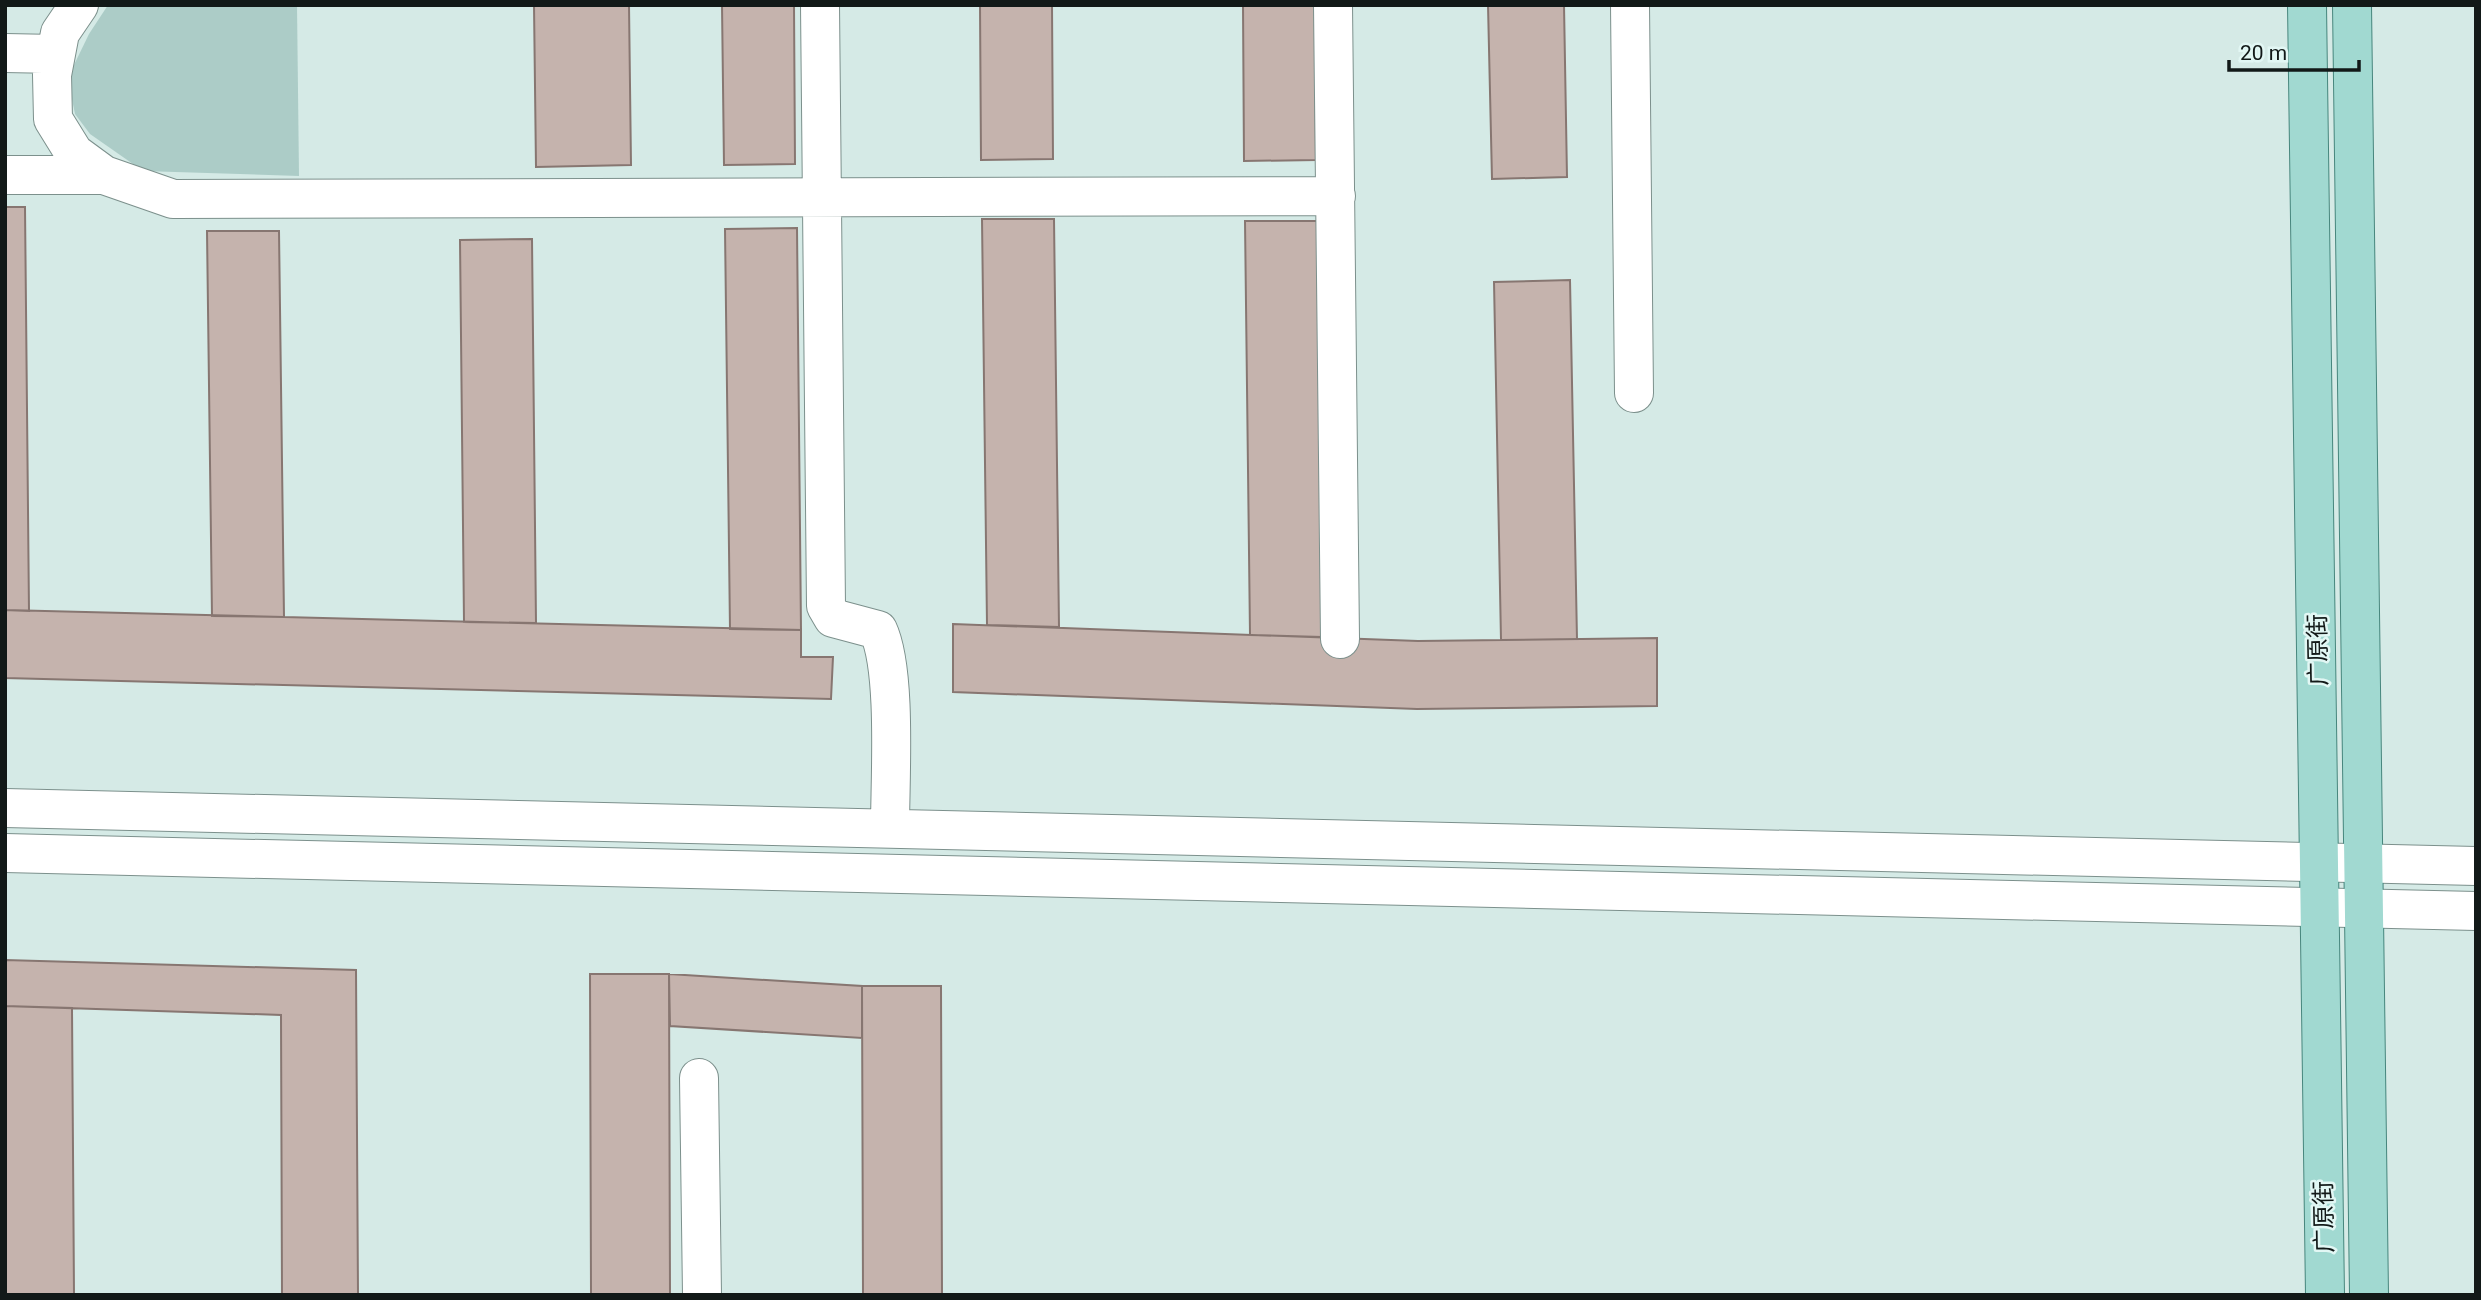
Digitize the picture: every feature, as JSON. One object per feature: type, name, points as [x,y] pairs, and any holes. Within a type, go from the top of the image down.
[{"type":"main road","name":"广原街","points":[[2307,5],[2322,907],[2325,1295]]},
{"type":"main road","name":"广原街","points":[[2352,5],[2369,1295]]},
{"type":"street","points":[[79,5],[60,33],[52,75],[53,119],[74,153],[104,175],[173,199],[1336,196]]},
{"type":"street","points":[[820,5],[826,606],[833,618],[878,630],[884,643],[888,671],[890,828]]},
{"type":"street","points":[[1333,5],[1340,639]]},
{"type":"street","points":[[1630,5],[1634,393]]},
{"type":"street","points":[[5,53],[56,54]]},
{"type":"street","points":[[5,175],[104,175]]},
{"type":"street","points":[[5,808],[2476,866]]},
{"type":"street","points":[[5,853],[2476,911]]},
{"type":"street","points":[[699,1078],[702,1295]]},
{"type":"shaded area","points":[[108,5],[297,5],[299,176],[143,171],[90,134],[75,114],[70,89],[72,69],[89,34]]},
{"type":"building","points":[[534,5],[629,5],[631,165],[536,167]]},
{"type":"building","points":[[722,5],[794,5],[795,164],[724,165]]},
{"type":"building","points":[[980,5],[1052,5],[1053,159],[981,160]]},
{"type":"building","points":[[1243,5],[1315,5],[1316,160],[1244,161]]},
{"type":"building","points":[[1488,5],[1564,5],[1567,177],[1492,179]]},
{"type":"building","points":[[5,207],[25,207],[29,611],[5,610]]},
{"type":"building","points":[[982,219],[1054,219],[1059,627],[987,625]]},
{"type":"building","points":[[1245,221],[1317,221],[1322,637],[1250,635]]},
{"type":"building","points":[[797,228],[801,630],[730,629],[725,229]]},
{"type":"building","points":[[207,231],[279,231],[284,617],[212,616]]},
{"type":"building","points":[[532,239],[536,623],[464,622],[460,240]]},
{"type":"building","points":[[1570,280],[1577,639],[1501,640],[1494,282]]},
{"type":"building","points":[[5,610],[801,630],[801,657],[833,657],[831,699],[5,678]]},
{"type":"building","points":[[953,624],[1418,641],[1657,638],[1657,706],[1417,709],[953,692]]},
{"type":"building","points":[[5,960],[356,970],[358,1295],[282,1295],[281,1015],[5,1006]]},
{"type":"building","points":[[590,974],[669,974],[670,1295],[591,1295]]},
{"type":"building","points":[[669,974],[862,986],[862,1038],[670,1026]]},
{"type":"building","points":[[862,986],[941,986],[942,1295],[863,1295]]},
{"type":"building","points":[[5,1006],[72,1008],[74,1295],[5,1295]]}]
